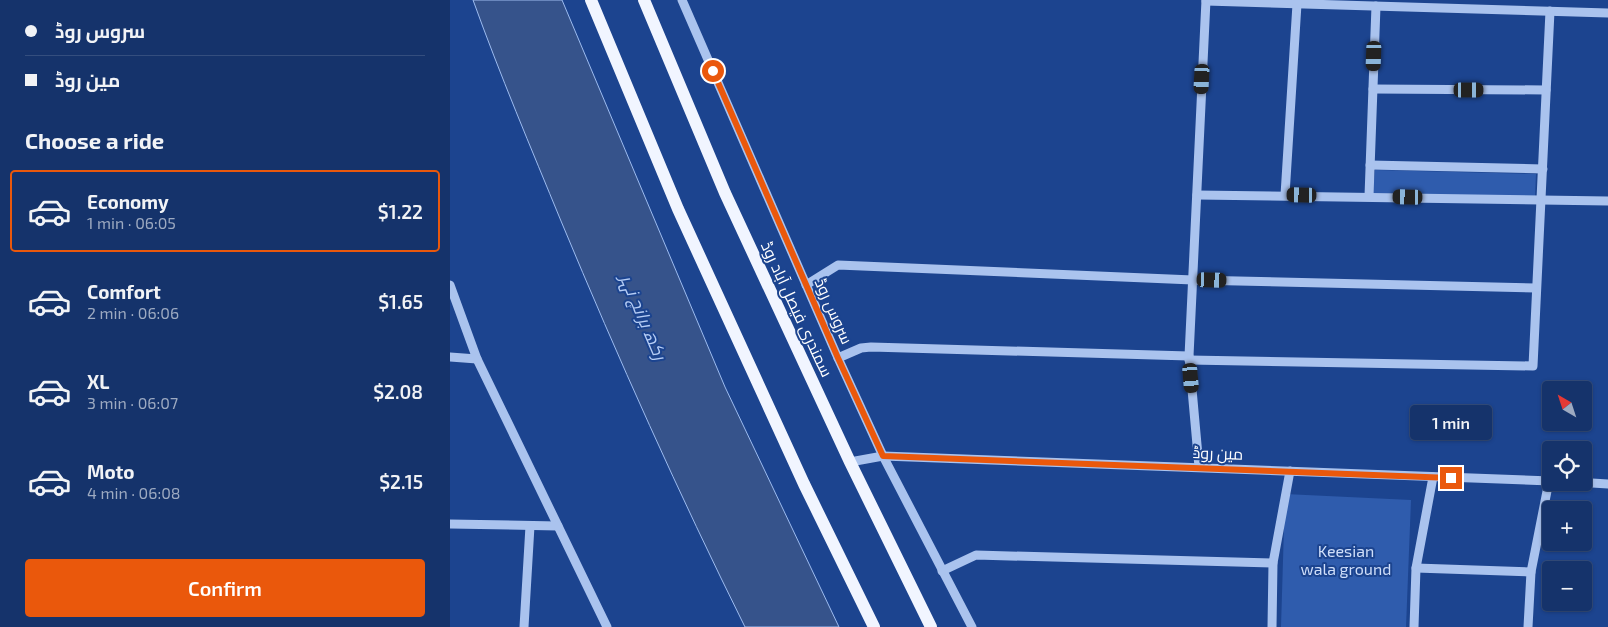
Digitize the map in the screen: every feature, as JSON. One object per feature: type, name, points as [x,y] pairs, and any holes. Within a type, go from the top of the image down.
[{"type":"main road","points":[[591,0],[678,209],[804,484],[874,627]]},
{"type":"main road","name":"سمندری فیصل آباد روڈ","points":[[644,0],[725,193],[850,462],[931,627]]},
{"type":"street","name":"سروس روڈ","points":[[682,0],[838,358],[883,456],[972,627]]},
{"type":"street","points":[[1199,467],[1189,358],[1206,1],[1376,6],[1422,4],[1608,13]]},
{"type":"street","points":[[1285,195],[1297,4]]},
{"type":"street","points":[[1369,196],[1376,6]]},
{"type":"street","points":[[838,358],[861,348],[871,347],[1189,358],[1533,366],[1550,11]]},
{"type":"street","points":[[1373,89],[1546,90]]},
{"type":"street","points":[[1370,165],[1543,169]]},
{"type":"street","points":[[1197,195],[1369,196],[1608,201]]},
{"type":"street","points":[[806,285],[838,265],[1193,280],[1536,288]]},
{"type":"street","points":[[450,285],[477,358],[607,627]]},
{"type":"street","points":[[450,357],[477,358]]},
{"type":"street","name":"مین روڈ","points":[[850,462],[883,456],[1542,481]]},
{"type":"street","points":[[1272,627],[1273,563],[1290,471]]},
{"type":"street","points":[[1414,627],[1416,568],[1433,477]]},
{"type":"street","points":[[1592,483],[1608,484]]},
{"type":"street","points":[[1528,627],[1531,572],[1548,491]]},
{"type":"street","points":[[450,524],[558,526]]},
{"type":"street","points":[[524,627],[530,526]]},
{"type":"street","points":[[942,571],[976,556],[1273,563]]},
{"type":"street","points":[[1416,568],[1531,572]]},
{"type":"green space","points":[[1375,170],[1536,174],[1535,197],[1373,193]]},
{"type":"green space","name":"Keesian wala ground","points":[[1285,494],[1411,500],[1406,627],[1281,627]]},
{"type":"water","name":"رکھ برانچ نہر","points":[[473,0],[562,0],[725,387],[839,627],[745,627],[673,476],[605,324],[516,111]]},
{"type":"route","points":[[713,71],[838,358],[883,456],[1451,478]]}]
